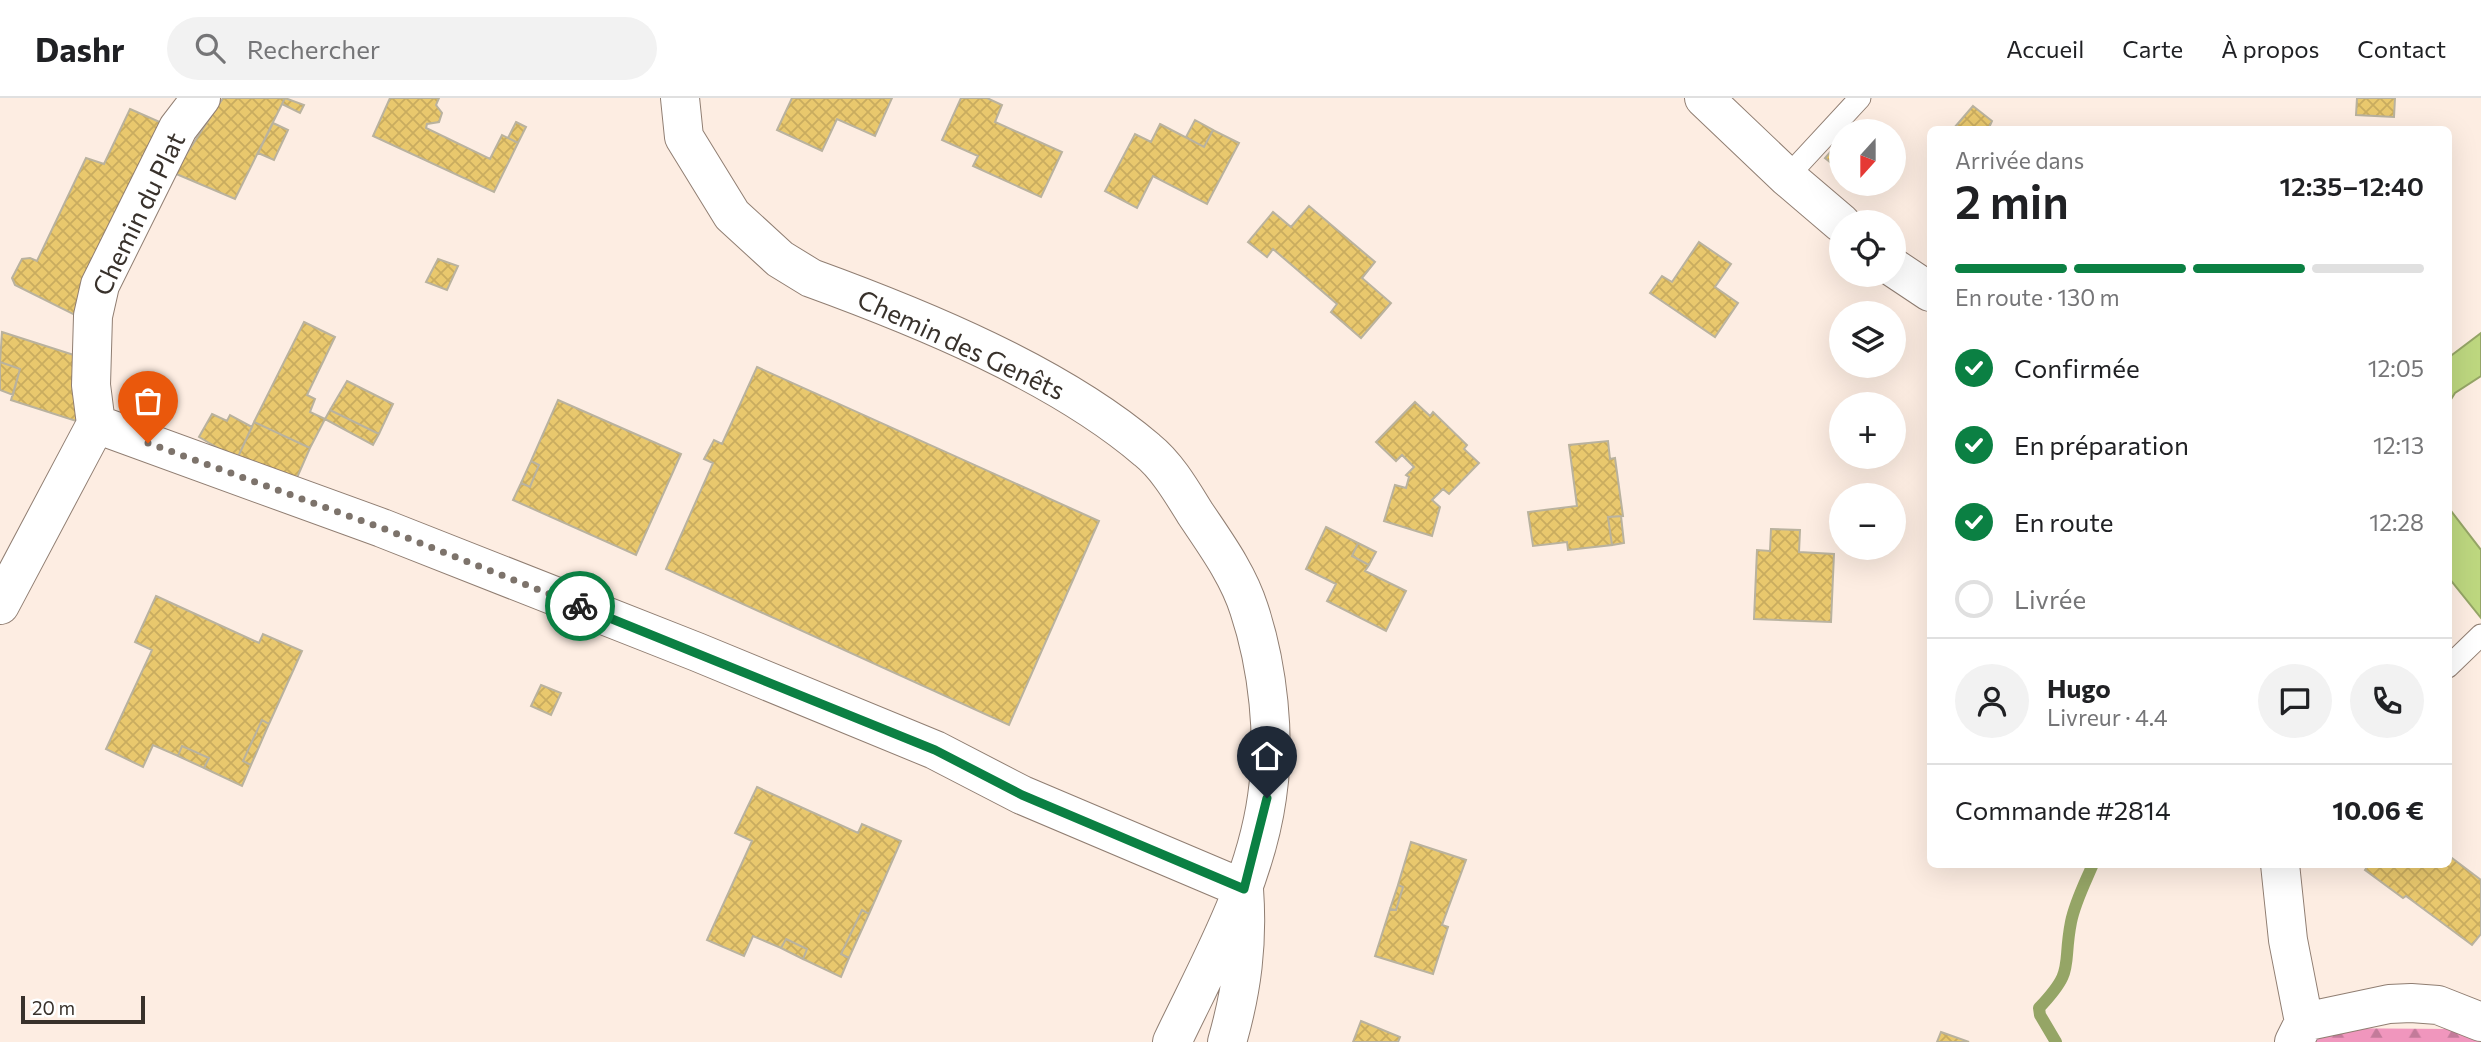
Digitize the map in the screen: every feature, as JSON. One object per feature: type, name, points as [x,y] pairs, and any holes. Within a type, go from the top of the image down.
[{"type":"street","name":"Chemin du Plat","points":[[96,424],[91,385],[93,316],[100,285],[178,128],[201,98]]},
{"type":"street","name":"Chemin des Genêts","points":[[680,98],[684,138],[706,178],[732,215],[780,259],[811,278],[977,348],[1065,392],[1108,418],[1150,453],[1181,491],[1231,567],[1249,609],[1267,693],[1272,744],[1267,798],[1244,889],[1172,1042]]},
{"type":"street","points":[[1704,98],[1829,213]]},
{"type":"street","points":[[1906,276],[1927,290]]},
{"type":"street","points":[[0,605],[96,424],[382,528],[697,652],[935,750],[1022,795],[1244,889],[1247,934],[1237,1007],[1227,1042]]},
{"type":"street","points":[[2280,868],[2299,1032],[2389,1004],[2438,1005],[2481,1022]]},
{"type":"lane","points":[[1787,177],[1860,98]]},
{"type":"lane","points":[[2452,663],[2481,635]]},
{"type":"green space","points":[[2316,1028],[2453,1029],[2481,1042],[2305,1042]]},
{"type":"shaded area","points":[[2481,333],[2481,376],[2452,398],[2452,355]]},
{"type":"shaded area","points":[[2452,512],[2481,550],[2481,618],[2452,582]]},
{"type":"building","points":[[223,98],[285,98],[235,199],[174,173]]},
{"type":"building","points":[[285,98],[304,105],[300,113],[282,104]]},
{"type":"building","points":[[390,98],[439,98],[436,105],[442,113],[439,122],[427,124],[426,128],[490,159],[502,135],[518,143],[494,192],[373,136]]},
{"type":"building","points":[[792,98],[892,98],[875,136],[837,119],[822,151],[777,130]]},
{"type":"building","points":[[961,98],[987,98],[1002,105],[995,122],[1062,152],[1041,197],[973,166],[978,156],[942,140]]},
{"type":"building","points":[[2357,98],[2395,98],[2394,117],[2356,115]]},
{"type":"building","points":[[1973,106],[1992,121],[1990,126],[1956,126]]},
{"type":"building","points":[[130,109],[162,123],[77,316],[15,285],[12,278],[22,259],[37,261],[86,158],[104,164]]},
{"type":"building","points":[[1195,120],[1213,130],[1204,147],[1186,137]]},
{"type":"building","points":[[516,122],[526,127],[518,143],[508,138]]},
{"type":"building","points":[[273,123],[288,130],[274,160],[258,153]]},
{"type":"building","points":[[1160,124],[1204,147],[1213,130],[1239,143],[1207,204],[1153,176],[1137,208],[1105,191],[1135,134],[1151,142]]},
{"type":"building","points":[[1309,206],[1375,262],[1362,278],[1391,303],[1361,338],[1331,312],[1337,304],[1273,249],[1267,257],[1248,242],[1273,212],[1291,227]]},
{"type":"building","points":[[1699,242],[1731,264],[1715,287],[1738,303],[1715,337],[1650,293],[1662,276],[1672,282]]},
{"type":"building","points":[[438,259],[458,266],[447,290],[426,282]]},
{"type":"building","points":[[304,322],[335,337],[307,395],[315,399],[310,412],[325,419],[310,448],[254,422]]},
{"type":"building","points":[[2,332],[77,356],[76,421],[11,400],[20,369],[0,362]]},
{"type":"building","points":[[0,362],[20,369],[13,395],[0,390]]},
{"type":"building","points":[[757,367],[1099,521],[1009,725],[666,569],[713,463],[704,459],[714,440],[722,444]]},
{"type":"building","points":[[347,381],[393,404],[379,434],[330,410]]},
{"type":"building","points":[[558,400],[681,454],[636,555],[513,500],[521,483],[530,487],[539,465],[531,461]]},
{"type":"building","points":[[1415,402],[1430,416],[1433,412],[1467,445],[1464,449],[1479,463],[1449,494],[1443,489],[1432,500],[1440,507],[1432,536],[1384,521],[1395,485],[1406,488],[1409,477],[1406,475],[1414,467],[1402,455],[1396,461],[1376,442]]},
{"type":"building","points":[[330,410],[379,434],[373,445],[325,419]]},
{"type":"building","points":[[212,414],[227,421],[230,415],[252,427],[237,459],[199,437]]},
{"type":"building","points":[[254,422],[310,448],[296,480],[237,459]]},
{"type":"building","points":[[1608,441],[1610,459],[1615,458],[1623,516],[1608,517],[1612,545],[1568,550],[1567,542],[1533,546],[1528,512],[1577,506],[1569,445]]},
{"type":"building","points":[[531,461],[539,465],[530,487],[521,483]]},
{"type":"building","points":[[1621,516],[1624,543],[1612,545],[1608,517]]},
{"type":"building","points":[[1326,527],[1358,543],[1352,556],[1369,565],[1365,571],[1406,591],[1386,631],[1327,601],[1336,584],[1306,569]]},
{"type":"building","points":[[1771,529],[1800,530],[1799,552],[1829,554],[1829,560],[1834,560],[1831,622],[1754,619],[1757,550],[1770,551]]},
{"type":"building","points":[[1358,543],[1376,552],[1369,565],[1352,556]]},
{"type":"building","points":[[156,596],[259,643],[263,634],[302,651],[269,724],[262,720],[243,761],[251,765],[242,786],[204,768],[209,758],[182,746],[178,756],[153,745],[143,767],[106,749],[152,650],[135,642]]},
{"type":"building","points":[[541,685],[561,693],[551,715],[531,706]]},
{"type":"building","points":[[262,720],[269,724],[251,765],[243,761]]},
{"type":"building","points":[[182,746],[209,758],[204,768],[178,756]]},
{"type":"building","points":[[757,787],[858,833],[862,824],[901,841],[869,914],[862,910],[841,954],[849,958],[841,977],[803,959],[807,949],[786,939],[781,948],[753,936],[744,956],[707,940],[752,841],[735,833]]},
{"type":"building","points":[[1411,842],[1466,860],[1442,925],[1448,927],[1433,974],[1375,956],[1390,909],[1396,910],[1403,887],[1398,885]]},
{"type":"building","points":[[2452,858],[2481,880],[2481,934],[2472,945],[2406,896],[2403,898],[2365,870],[2452,868]]},
{"type":"building","points":[[1398,885],[1403,887],[1396,910],[1390,909]]},
{"type":"building","points":[[862,910],[869,914],[849,958],[841,954]]},
{"type":"building","points":[[786,939],[807,949],[803,959],[781,948]]},
{"type":"building","points":[[1361,1021],[1400,1037],[1398,1042],[1353,1042]]},
{"type":"building","points":[[1941,1032],[1969,1042],[1937,1042]]},
{"type":"waterway","points":[[2056,1042],[2040,1015],[2039,1008],[2058,985],[2066,968],[2073,915],[2091,868]]},
{"type":"way so far","points":[[148,443],[382,528],[580,606]]},
{"type":"route","points":[[580,606],[935,750],[1022,795],[1244,889],[1267,798]]}]
